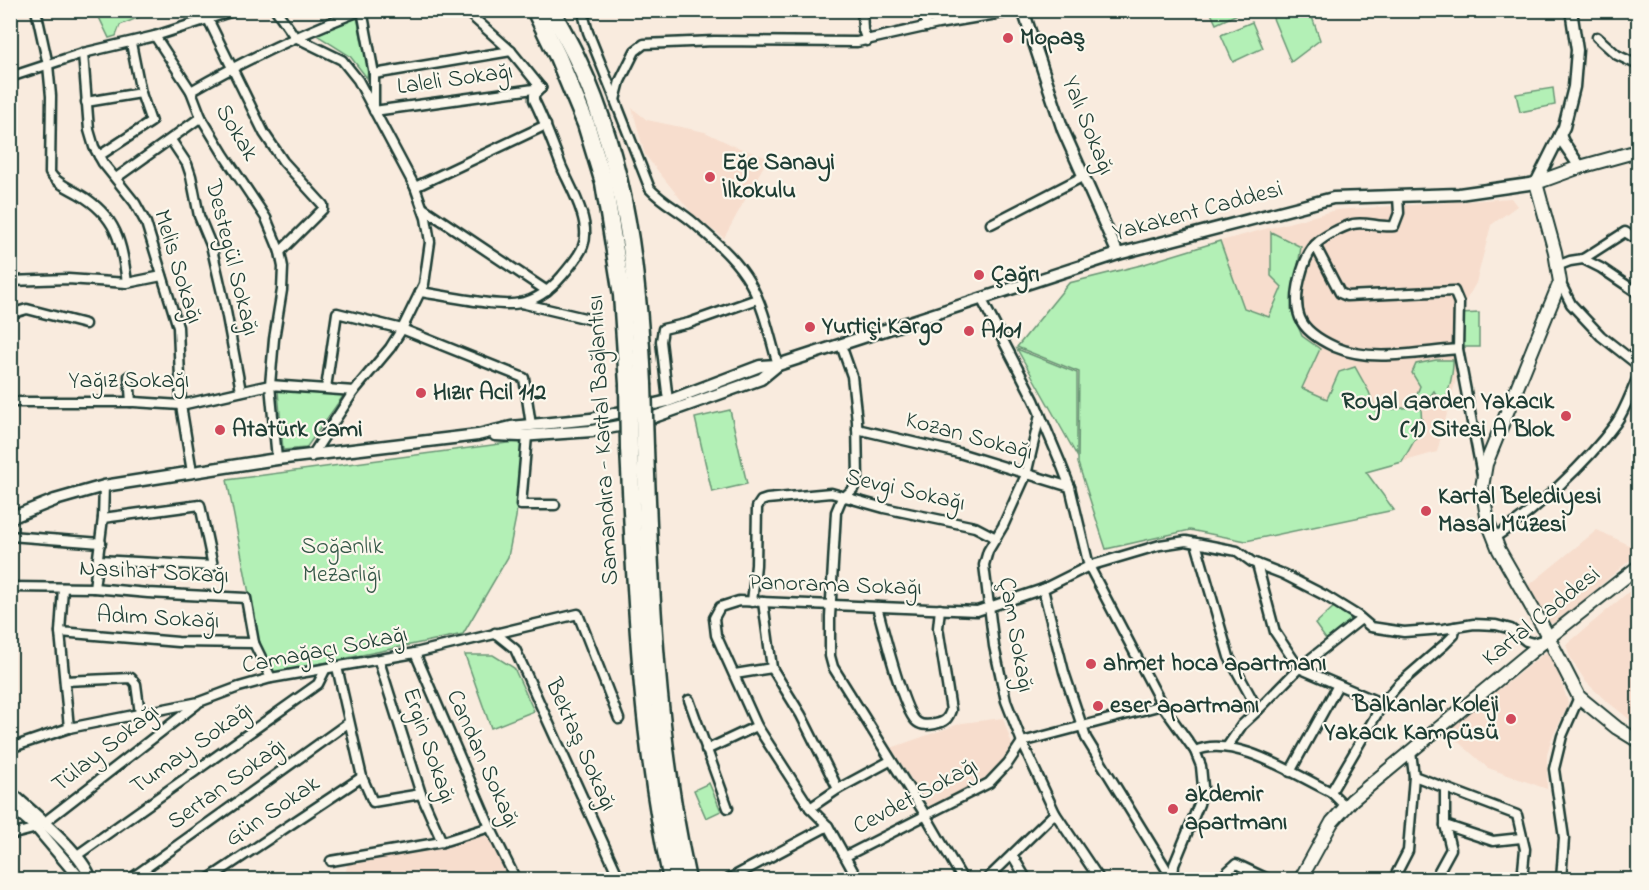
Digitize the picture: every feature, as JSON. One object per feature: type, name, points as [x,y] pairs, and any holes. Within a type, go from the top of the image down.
[{"type":"highway","name":"Samandıra - Kartal Bağlantısı","points":[[535,10],[558,57],[586,124],[604,183],[635,384]]},
{"type":"highway","name":"Samandıra - Kartal Bağlantısı","points":[[551,10],[579,64],[603,125],[619,182],[631,238],[639,306],[635,384],[637,611],[648,748],[672,879]]},
{"type":"highway","name":"Samandıra - Kartal Bağlantısı","points":[[637,447],[665,751],[687,879]]},
{"type":"main road","name":"Yakakent Caddesi","points":[[1536,183],[1580,167],[1638,151]]},
{"type":"main road","points":[[1536,183],[1555,252],[1560,282],[1482,478],[1488,522],[1499,550],[1542,625],[1579,697],[1617,728],[1638,741]]},
{"type":"main road","name":"Kartal Caddesi","points":[[1300,879],[1332,822],[1346,807],[1548,638],[1638,567]]},
{"type":"street","points":[[36,10],[48,65],[52,118],[50,173],[53,178],[89,200],[114,225],[121,244],[127,283]]},
{"type":"street","points":[[10,77],[83,53],[131,43],[236,10]]},
{"type":"street","points":[[276,10],[295,37],[342,60],[358,80],[415,187],[423,208],[430,242],[428,265],[420,292],[402,329],[390,348],[354,391],[311,456]]},
{"type":"street","points":[[465,10],[511,51],[541,88],[534,96],[534,100],[575,194],[585,235],[583,246],[575,260],[553,286],[520,303]]},
{"type":"street","points":[[588,10],[584,17],[588,32],[650,189],[657,198],[689,218],[721,246],[737,264],[751,284],[778,365]]},
{"type":"street","points":[[862,10],[863,30],[867,40]]},
{"type":"street","points":[[926,10],[926,27]]},
{"type":"street","points":[[615,100],[620,81],[635,51],[644,44],[857,42],[995,13],[1021,10]]},
{"type":"street","name":"Yalı Sokağı","points":[[1021,10],[1063,130],[1118,254]]},
{"type":"street","points":[[1536,183],[1564,127],[1574,87],[1577,50],[1571,10]]},
{"type":"street","points":[[191,91],[231,68],[295,37],[362,11],[374,74],[374,111]]},
{"type":"street","points":[[208,19],[264,132],[283,161],[323,206],[323,209],[280,252]]},
{"type":"street","name":"Sokak","points":[[155,36],[191,91],[201,117],[266,218],[280,252],[283,267],[282,290],[270,385],[277,459]]},
{"type":"street","points":[[1597,37],[1617,55],[1638,65]]},
{"type":"street","points":[[99,156],[152,122],[141,93],[131,43]]},
{"type":"street","points":[[374,74],[511,51]]},
{"type":"street","name":"Melis Sokağı","points":[[83,53],[89,129],[94,147],[135,203],[146,223],[178,327],[181,405],[192,472]]},
{"type":"street","name":"Laleli Sokağı","points":[[374,111],[541,88]]},
{"type":"street","points":[[86,102],[141,93]]},
{"type":"street","points":[[116,178],[201,117]]},
{"type":"street","points":[[415,187],[546,125]]},
{"type":"street","points":[[1560,135],[1580,167]]},
{"type":"street","name":"Destegül Sokağı","points":[[171,140],[187,164],[199,216],[211,245],[241,391]]},
{"type":"street","points":[[991,224],[1084,176]]},
{"type":"street","name":"Yakakent Caddesi","points":[[778,365],[1118,254],[1333,198],[1459,194],[1536,183]]},
{"type":"street","points":[[1398,197],[1399,213],[1394,226],[1352,224],[1325,237],[1315,245],[1299,276],[1296,296],[1300,319],[1316,337],[1336,348],[1374,356],[1458,349]]},
{"type":"street","points":[[423,208],[547,291]]},
{"type":"street","points":[[1557,266],[1583,259],[1625,232],[1638,240]]},
{"type":"street","points":[[1315,245],[1341,293],[1347,296],[1454,291],[1459,303],[1458,349],[1482,478]]},
{"type":"street","points":[[1583,259],[1601,268],[1638,293]]},
{"type":"street","points":[[10,281],[68,279],[127,283],[162,276]]},
{"type":"street","points":[[1560,282],[1571,304],[1601,336],[1638,364]]},
{"type":"street","points":[[420,292],[506,304],[520,303],[593,320]]},
{"type":"street","points":[[981,298],[1040,415],[1070,487],[1089,566],[1162,705],[1195,751],[1201,766],[1203,787],[1189,832],[1174,865],[1173,879]]},
{"type":"street","points":[[668,401],[661,341],[663,329],[689,323],[757,299]]},
{"type":"street","points":[[10,314],[27,309],[85,324]]},
{"type":"street","points":[[326,388],[337,313],[402,329],[524,378],[529,430],[521,505],[555,505]]},
{"type":"street","points":[[841,345],[852,376],[857,429],[858,479],[836,512],[830,605],[830,656],[833,667],[963,879]]},
{"type":"street","points":[[529,430],[591,419],[668,401],[760,366],[778,365]]},
{"type":"street","points":[[10,518],[55,500],[104,486],[277,459],[478,435],[511,427],[529,430],[592,431],[640,422],[761,379],[778,365]]},
{"type":"street","points":[[129,376],[131,402]]},
{"type":"street","points":[[1494,538],[1522,519],[1597,446],[1617,421],[1638,377]]},
{"type":"street","name":"Yağız Sokağı","points":[[10,402],[131,402],[181,405],[270,385],[354,391]]},
{"type":"street","name":"Çam Sokağı","points":[[1040,415],[1026,472],[988,551],[984,565],[989,608],[994,646],[1006,701],[1022,742],[1055,813],[1100,879]]},
{"type":"street","name":"Kozan Sokağı","points":[[857,429],[959,453],[1070,487]]},
{"type":"street","points":[[94,588],[101,543],[104,486]]},
{"type":"street","name":"Sevgi Sokağı","points":[[752,602],[756,565],[757,507],[761,501],[787,496],[831,493],[884,508],[975,527],[996,538]]},
{"type":"street","points":[[98,560],[213,566],[200,506],[103,518]]},
{"type":"street","points":[[10,536],[101,543]]},
{"type":"street","name":"Panorama Sokağı","points":[[858,879],[828,826],[810,808],[757,726],[716,635],[714,618],[720,607],[729,603],[764,602],[977,611],[1043,589],[1089,566],[1160,544],[1186,541],[1236,551],[1257,564],[1283,574],[1324,595],[1371,627],[1404,632],[1474,624],[1496,625],[1511,629],[1526,641],[1533,643],[1548,638]]},
{"type":"street","points":[[1196,543],[1229,657],[1258,710]]},
{"type":"street","points":[[1257,564],[1275,632],[1299,668],[1383,704]]},
{"type":"street","name":"Nasihat Sokağı","points":[[10,587],[94,588],[246,598],[254,643],[271,678]]},
{"type":"street","points":[[63,588],[60,632],[69,728]]},
{"type":"street","points":[[1043,589],[1081,727],[1173,879]]},
{"type":"street","points":[[764,602],[772,668],[801,715],[838,789]]},
{"type":"street","points":[[877,607],[906,702],[915,721],[920,724],[943,722],[948,718],[951,710],[938,628],[940,609]]},
{"type":"street","name":"Camağaçı Sokağı","points":[[10,748],[69,728],[199,702],[271,678],[379,661],[578,614],[619,719]]},
{"type":"street","points":[[1227,747],[1242,726],[1299,668],[1361,619]]},
{"type":"street","points":[[1330,792],[1383,704],[1398,685],[1454,635],[1455,627]]},
{"type":"street","name":"Adım Sokağı","points":[[60,632],[178,642],[254,643]]},
{"type":"street","name":"Bektaş Sokağı","points":[[495,633],[515,649],[620,879]]},
{"type":"street","name":"Candan Sokağı","points":[[415,653],[490,827],[516,879]]},
{"type":"street","name":"Ergin Sokağı","points":[[379,661],[421,794],[442,842]]},
{"type":"street","points":[[337,668],[362,777],[373,802],[421,794]]},
{"type":"street","points":[[735,674],[772,668]]},
{"type":"street","name":"Tumay Sokağı","points":[[76,856],[318,684],[325,670]]},
{"type":"street","points":[[65,681],[131,678],[136,684],[140,714]]},
{"type":"street","points":[[1290,772],[1338,685]]},
{"type":"street","points":[[1561,879],[1564,838],[1554,770],[1562,736],[1579,697]]},
{"type":"street","points":[[689,700],[728,808]]},
{"type":"street","name":"Tülay Sokağı","points":[[40,825],[199,702]]},
{"type":"street","points":[[1022,742],[1162,705]]},
{"type":"street","name":"Sertan Sokağı","points":[[129,879],[348,723]]},
{"type":"street","points":[[706,750],[757,726]]},
{"type":"street","name":"Cevdet Sokağı","points":[[846,856],[989,783],[1008,763],[1022,742]]},
{"type":"street","points":[[1195,751],[1204,746],[1244,750],[1330,792],[1346,807]]},
{"type":"street","points":[[1393,879],[1408,851],[1414,776],[1411,752]]},
{"type":"street","points":[[810,808],[838,789],[890,761]]},
{"type":"street","points":[[1414,776],[1517,815],[1525,849],[1522,879]]},
{"type":"street","name":"Gün Sokak","points":[[207,879],[362,777]]},
{"type":"street","points":[[1434,879],[1451,849],[1445,825],[1445,788]]},
{"type":"street","points":[[10,792],[40,825],[81,879]]},
{"type":"street","points":[[10,805],[40,825],[76,856],[92,879]]},
{"type":"street","points":[[986,879],[1055,813]]},
{"type":"street","points":[[10,836],[40,825]]},
{"type":"street","points":[[1445,825],[1493,841],[1521,838]]},
{"type":"street","points":[[727,879],[828,826]]},
{"type":"street","points":[[332,861],[442,842],[490,827]]},
{"type":"street","points":[[1012,855],[1027,879]]},
{"type":"street","points":[[1223,879],[1236,864],[1270,879]]},
{"type":"shaded area","name":"Eğe Sanayi İlkokulu","points":[[632,108],[647,120],[705,132],[734,146],[768,158],[724,238],[695,217],[645,155]]},
{"type":"shaded area","points":[[1511,198],[1517,206],[1491,225],[1476,283],[1455,319],[1461,360],[1437,452],[1366,472],[1394,510],[1246,541],[1190,530],[1106,549],[1078,463],[1079,372],[1017,347],[1069,283],[1336,210]]},
{"type":"shaded area","points":[[1597,530],[1638,549],[1638,553],[1556,624],[1550,623],[1528,586]]},
{"type":"shaded area","points":[[1638,584],[1638,726],[1586,682],[1571,659],[1566,645]]},
{"type":"shaded area","name":"Balkanlar Koleji Yakacık Kampüsü","points":[[1550,649],[1568,702],[1547,754],[1547,789],[1488,768],[1446,731]]},
{"type":"shaded area","points":[[1003,718],[1014,751],[982,783],[930,809],[891,748],[962,723]]},
{"type":"shaded area","points":[[480,834],[494,840],[512,880],[345,880],[347,864],[456,844]]},
{"type":"green space","points":[[96,11],[136,11],[140,17],[120,25],[116,36],[109,38]]},
{"type":"green space","points":[[1210,11],[1244,11],[1216,24]]},
{"type":"green space","points":[[1270,11],[1310,11],[1320,40],[1291,62]]},
{"type":"green space","points":[[357,17],[368,69],[367,78],[350,56],[315,34]]},
{"type":"green space","points":[[1252,22],[1263,48],[1233,62],[1221,35]]},
{"type":"green space","points":[[1553,88],[1555,105],[1520,112],[1516,94]]},
{"type":"green space","points":[[1271,232],[1301,247],[1291,309],[1302,336],[1320,349],[1302,388],[1327,399],[1339,372],[1355,367],[1369,392],[1376,411],[1412,407],[1420,386],[1412,373],[1416,364],[1436,360],[1453,360],[1444,409],[1434,391],[1421,409],[1422,427],[1402,462],[1366,472],[1394,510],[1246,541],[1190,530],[1106,549],[1078,463],[1079,372],[1017,347],[1069,283],[1141,265],[1220,241],[1244,308],[1269,317],[1282,287],[1271,276]]},
{"type":"green space","points":[[1479,313],[1479,347],[1460,347],[1460,314]]},
{"type":"green space","points":[[1017,349],[1077,373],[1077,456]]},
{"type":"green space","points":[[278,391],[346,392],[306,448],[283,450]]},
{"type":"green space","points":[[730,410],[747,484],[712,492],[695,418]]},
{"type":"green space","name":"Soğanlık Mezarlığı","points":[[523,441],[516,517],[508,557],[463,634],[275,673],[266,667],[258,640],[227,480]]},
{"type":"green space","points":[[1335,606],[1354,619],[1328,642],[1315,624]]},
{"type":"green space","points":[[465,655],[493,655],[514,668],[534,711],[491,728]]},
{"type":"green space","points":[[709,783],[721,811],[706,818],[694,790]]},
{"type":"place","name":"Mopaş","points":[[1008,38]]},
{"type":"place","name":"Eğe Sanayi İlkokulu","points":[[710,177]]},
{"type":"place","name":"Çağrı","points":[[979,275]]},
{"type":"place","name":"Yurtiçi Kargo","points":[[810,327]]},
{"type":"place","name":"A101","points":[[969,331]]},
{"type":"place","name":"Hızır Acil 112","points":[[421,393]]},
{"type":"place","name":"Royal Garden Yakacık (1) Sitesi A Blok","points":[[1566,416]]},
{"type":"place","name":"Atatürk Cami","points":[[220,430]]},
{"type":"place","name":"Kartal Belediyesi Masal Müzesi","points":[[1426,511]]},
{"type":"place","name":"ahmet hoca apartmanı","points":[[1091,664]]},
{"type":"place","name":"eser apartmanı","points":[[1098,706]]},
{"type":"place","name":"Balkanlar Koleji Yakacık Kampüsü","points":[[1511,719]]},
{"type":"place","name":"akdemir apartmanı","points":[[1173,809]]}]
